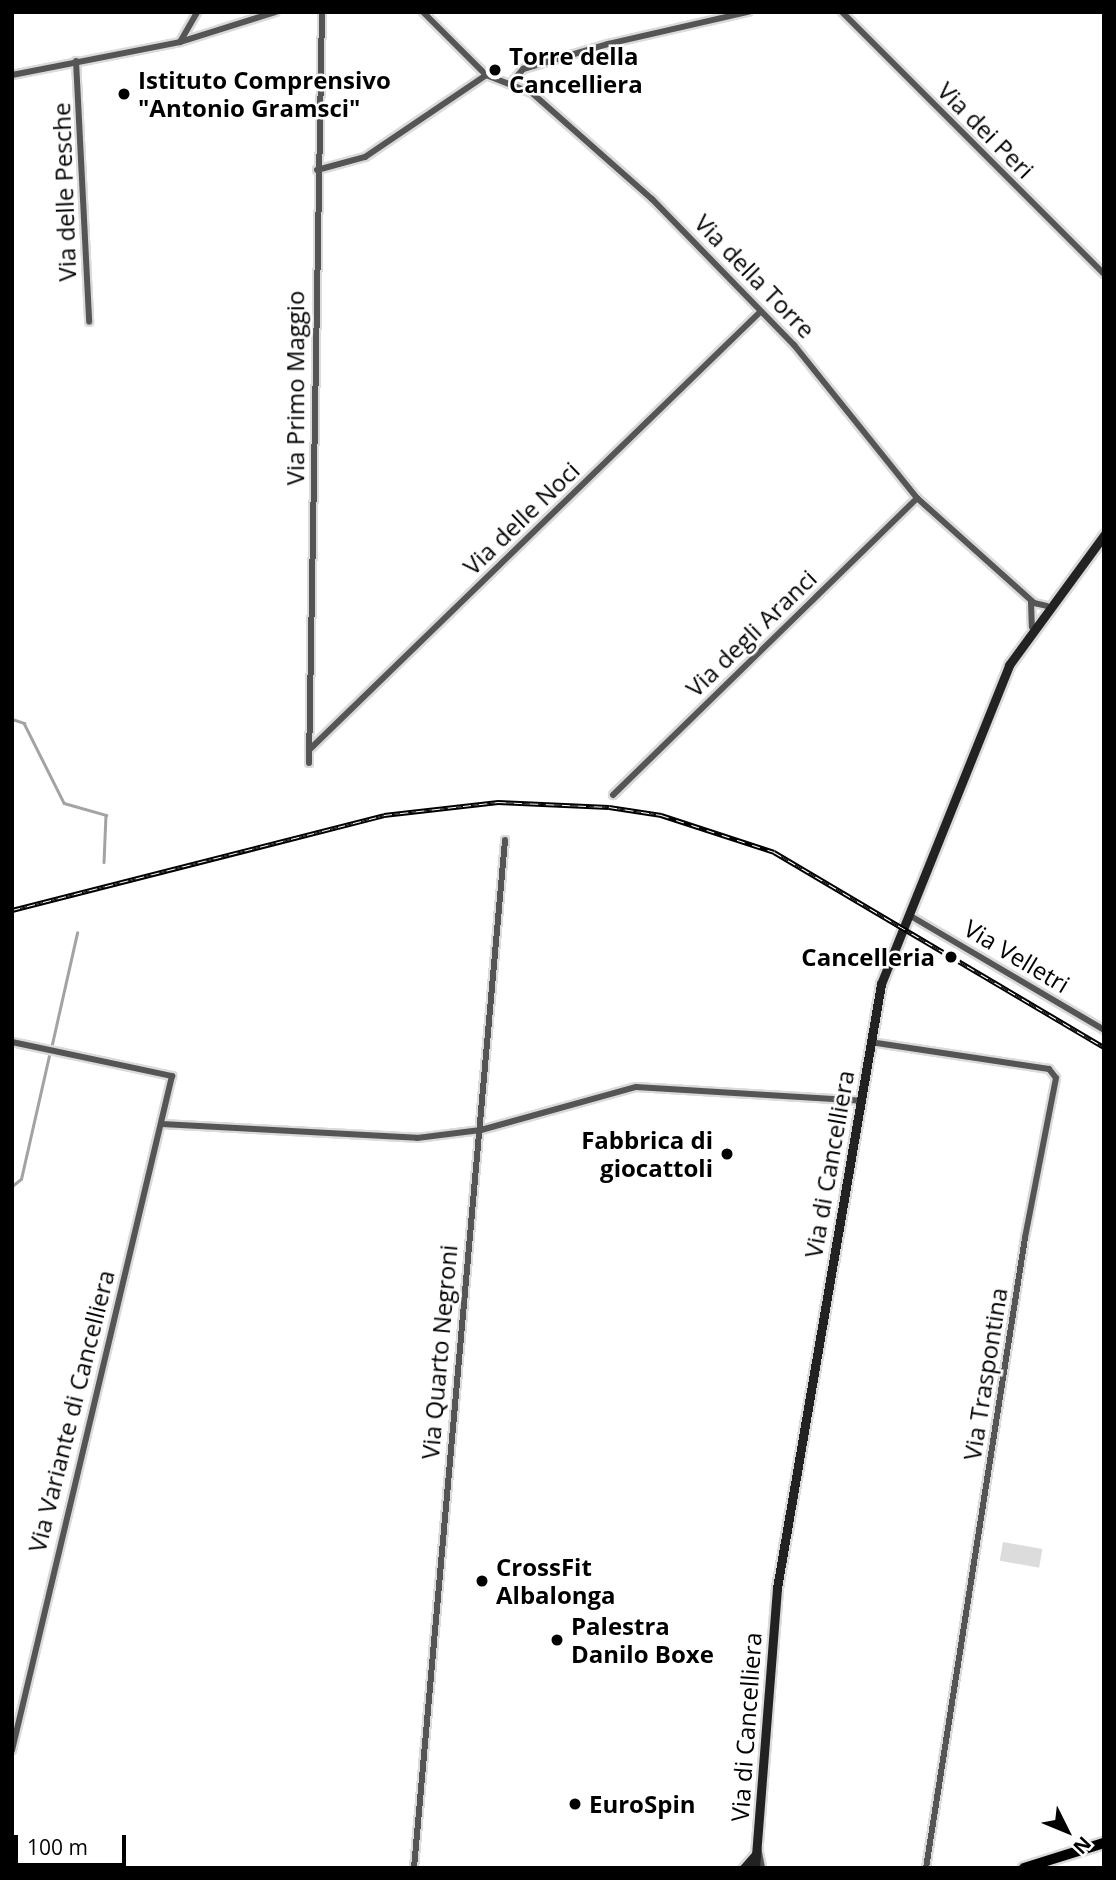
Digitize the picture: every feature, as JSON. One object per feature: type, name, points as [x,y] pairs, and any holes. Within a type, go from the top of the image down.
[{"type":"main road","points":[[1024,1868],[1104,1843]]},
{"type":"street","points":[[180,42],[197,12]]},
{"type":"street","points":[[12,75],[180,42],[275,12]]},
{"type":"street","name":"Via Primo Maggio","points":[[309,763],[317,170],[322,12]]},
{"type":"street","points":[[317,170],[365,157],[486,75],[424,12]]},
{"type":"street","points":[[513,81],[523,69],[608,44],[748,12]]},
{"type":"street","name":"Via dei Peri","points":[[842,12],[1104,274]]},
{"type":"street","name":"Via delle Pesche","points":[[76,61],[89,322]]},
{"type":"street","name":"Via della Torre","points":[[486,75],[513,81],[652,199],[805,356],[917,498],[1030,600],[1047,606]]},
{"type":"street","name":"Via delle Noci","points":[[309,750],[760,312]]},
{"type":"street","name":"Via degli Aranci","points":[[613,795],[917,498]]},
{"type":"street","name":"Via di Cancelliera","points":[[755,1868],[777,1588],[862,1101],[868,1042],[881,984],[995,697],[1032,627],[1104,535]]},
{"type":"street","points":[[1030,600],[1032,627]]},
{"type":"street","name":"Via Quarto Negroni","points":[[414,1868],[505,839]]},
{"type":"street","name":"Via Velletri","points":[[909,915],[1104,1030]]},
{"type":"street","name":"Via Variante di Cancelliera","points":[[12,1042],[172,1076],[93,1392],[12,1750]]},
{"type":"street","name":"Via Traspontina","points":[[868,1042],[1049,1069],[1056,1078],[1025,1238],[926,1868]]},
{"type":"street","points":[[162,1124],[407,1138],[481,1129],[636,1087],[862,1101]]},
{"type":"street","points":[[757,1850],[762,1868]]},
{"type":"street","name":"Via di Cancelliera","points":[[744,1868],[757,1850]]},
{"type":"shaded area","points":[[1003,1542],[1042,1549],[1039,1568],[1000,1561]]},
{"type":"waterway","points":[[12,719],[24,723],[64,803],[106,815],[104,862]]},
{"type":"waterway","points":[[52,1044],[77,933]]},
{"type":"waterway","points":[[12,1186],[21,1179],[49,1056]]},
{"type":"railway","points":[[12,910],[384,815],[498,802],[609,807],[661,815],[774,852],[1104,1047]]},
{"type":"place","name":"Torre della Cancelliera","points":[[495,70]]},
{"type":"place","name":"Istituto Comprensivo \"Antonio Gramsci\"","points":[[124,94]]},
{"type":"place","name":"Cancelleria","points":[[951,957]]},
{"type":"place","name":"Fabbrica di giocattoli","points":[[727,1154]]},
{"type":"place","name":"CrossFit Albalonga","points":[[482,1581]]},
{"type":"place","name":"Palestra Danilo Boxe","points":[[557,1640]]},
{"type":"place","name":"EuroSpin","points":[[575,1804]]}]
